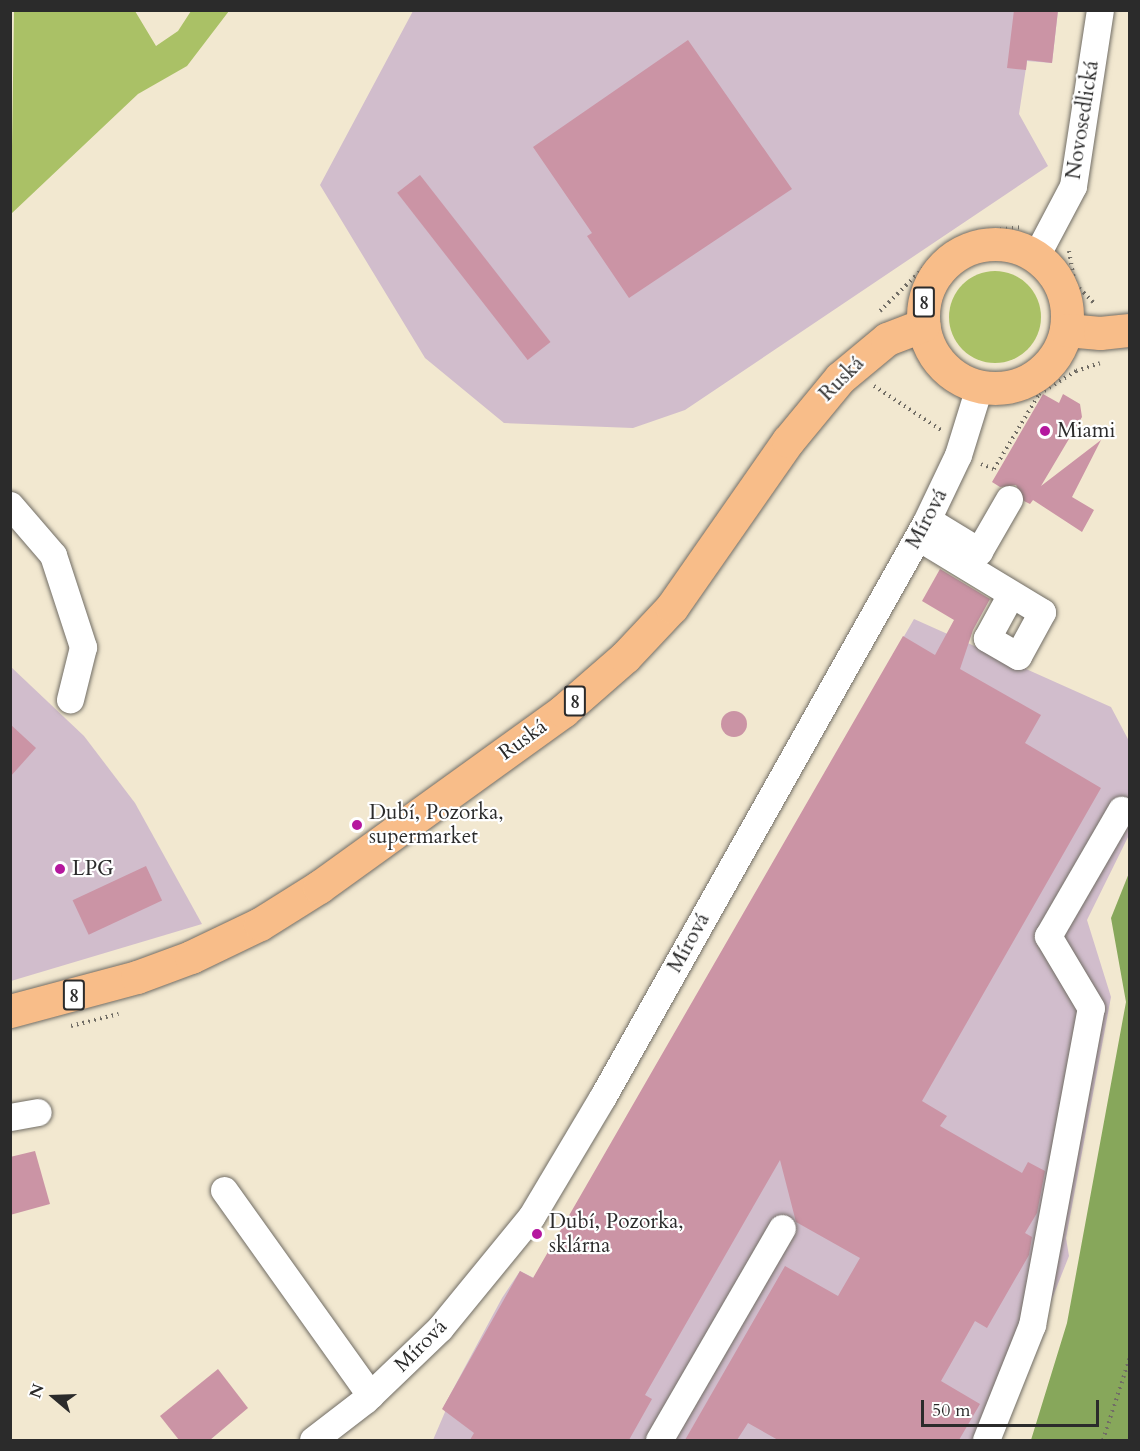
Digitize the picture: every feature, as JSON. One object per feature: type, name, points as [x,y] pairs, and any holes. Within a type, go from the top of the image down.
[{"type":"main road","name":"8","points":[[991,244],[1015,246],[1036,256],[1062,289],[1067,309],[1066,330],[1059,350],[1029,380],[1008,387],[979,387],[964,382],[939,361],[930,348],[923,325],[924,301],[933,279],[948,261],[968,249],[991,244]]},
{"type":"main road","name":"Ruská","points":[[10,1011],[137,977],[250,929],[319,887],[546,723],[599,680],[672,607],[788,441],[840,378],[886,339],[923,325]]},
{"type":"main road","points":[[1066,330],[1100,333],[1130,330]]},
{"type":"street","name":"Novosedlická","points":[[1036,256],[1073,186],[1100,10]]},
{"type":"street","name":"Mírová","points":[[313,1440],[370,1395],[440,1328],[531,1217],[602,1098],[923,529],[958,455],[979,387]]},
{"type":"street","points":[[923,529],[979,551],[1009,499]]},
{"type":"street","points":[[10,505],[53,555],[83,647],[70,699]]},
{"type":"street","points":[[923,529],[1011,594]]},
{"type":"street","points":[[986,1440],[1032,1325],[1090,1008],[1047,936],[1121,810]]},
{"type":"street","points":[[10,1117],[38,1112]]},
{"type":"street","points":[[224,1190],[370,1395]]},
{"type":"street","points":[[659,1440],[782,1228]]},
{"type":"path","points":[[874,317],[948,244],[976,232],[1011,230],[1026,224]]},
{"type":"path","points":[[978,462],[994,468],[1039,394],[1076,371],[1109,360]]},
{"type":"path","points":[[1102,1440],[1130,1357]]},
{"type":"shaded area","points":[[413,11],[1058,11],[1052,63],[1027,61],[1019,114],[1048,166],[685,410],[633,428],[504,423],[425,358],[320,185]]},
{"type":"shaded area","points":[[914,619],[1111,707],[1129,741],[1129,835],[1087,920],[1111,997],[1066,1238],[1069,1256],[996,1440],[433,1440],[445,1412],[444,1406],[502,1298],[520,1271],[534,1278]]},
{"type":"shaded area","points":[[10,666],[84,736],[135,803],[202,924],[11,981]]},
{"type":"green space","points":[[14,11],[135,11],[156,46],[178,31],[191,11],[229,11],[187,66],[138,94],[11,214]]},
{"type":"green space","points":[[995,271],[1013,274],[1028,284],[1038,299],[1041,317],[1038,335],[1028,350],[1013,360],[995,363],[977,360],[962,350],[952,335],[949,317],[952,299],[962,284],[977,274]]},
{"type":"green space","points":[[1129,873],[1129,1440],[1031,1440],[1067,1323],[1126,1002],[1111,918]]},
{"type":"building","points":[[1014,10],[1058,10],[1052,63],[1027,60],[1026,70],[1007,68]]},
{"type":"building","points":[[688,40],[792,189],[629,298],[587,236],[592,233],[533,147]]},
{"type":"building","points":[[420,175],[551,342],[528,360],[397,193]]},
{"type":"building","points":[[1043,394],[1059,403],[1063,394],[1080,404],[1082,417],[1041,486],[1101,440],[1072,497],[1094,510],[1082,532],[1033,500],[1030,504],[1024,501],[1016,485],[1000,487],[992,482]]},
{"type":"building","points":[[940,569],[990,599],[973,630],[960,669],[1041,715],[1025,743],[1101,788],[922,1101],[947,1116],[940,1126],[1022,1173],[1028,1162],[1045,1171],[1037,1213],[1025,1233],[1032,1237],[1029,1255],[987,1328],[975,1321],[941,1381],[980,1404],[959,1440],[778,1440],[748,1423],[737,1440],[685,1440],[785,1266],[838,1296],[860,1258],[796,1222],[780,1160],[645,1395],[652,1399],[629,1440],[470,1440],[474,1433],[442,1409],[520,1271],[533,1278],[903,636],[935,655],[954,620],[922,601]]},
{"type":"building","points":[[734,711],[744,714],[747,724],[744,734],[734,737],[724,734],[721,724],[724,714]]},
{"type":"building","points":[[10,724],[36,748],[10,777]]},
{"type":"building","points":[[146,866],[162,900],[89,935],[73,900]]},
{"type":"building","points":[[35,1151],[50,1204],[10,1215],[10,1157]]},
{"type":"building","points":[[218,1369],[248,1408],[210,1440],[179,1440],[160,1416]]},
{"type":"place","name":"Miami","points":[[1045,431]]},
{"type":"place","name":"Dubí, Pozorka, supermarket","points":[[357,825]]},
{"type":"place","name":"LPG","points":[[60,869]]},
{"type":"place","name":"Dubí, Pozorka, sklárna","points":[[537,1234]]}]
